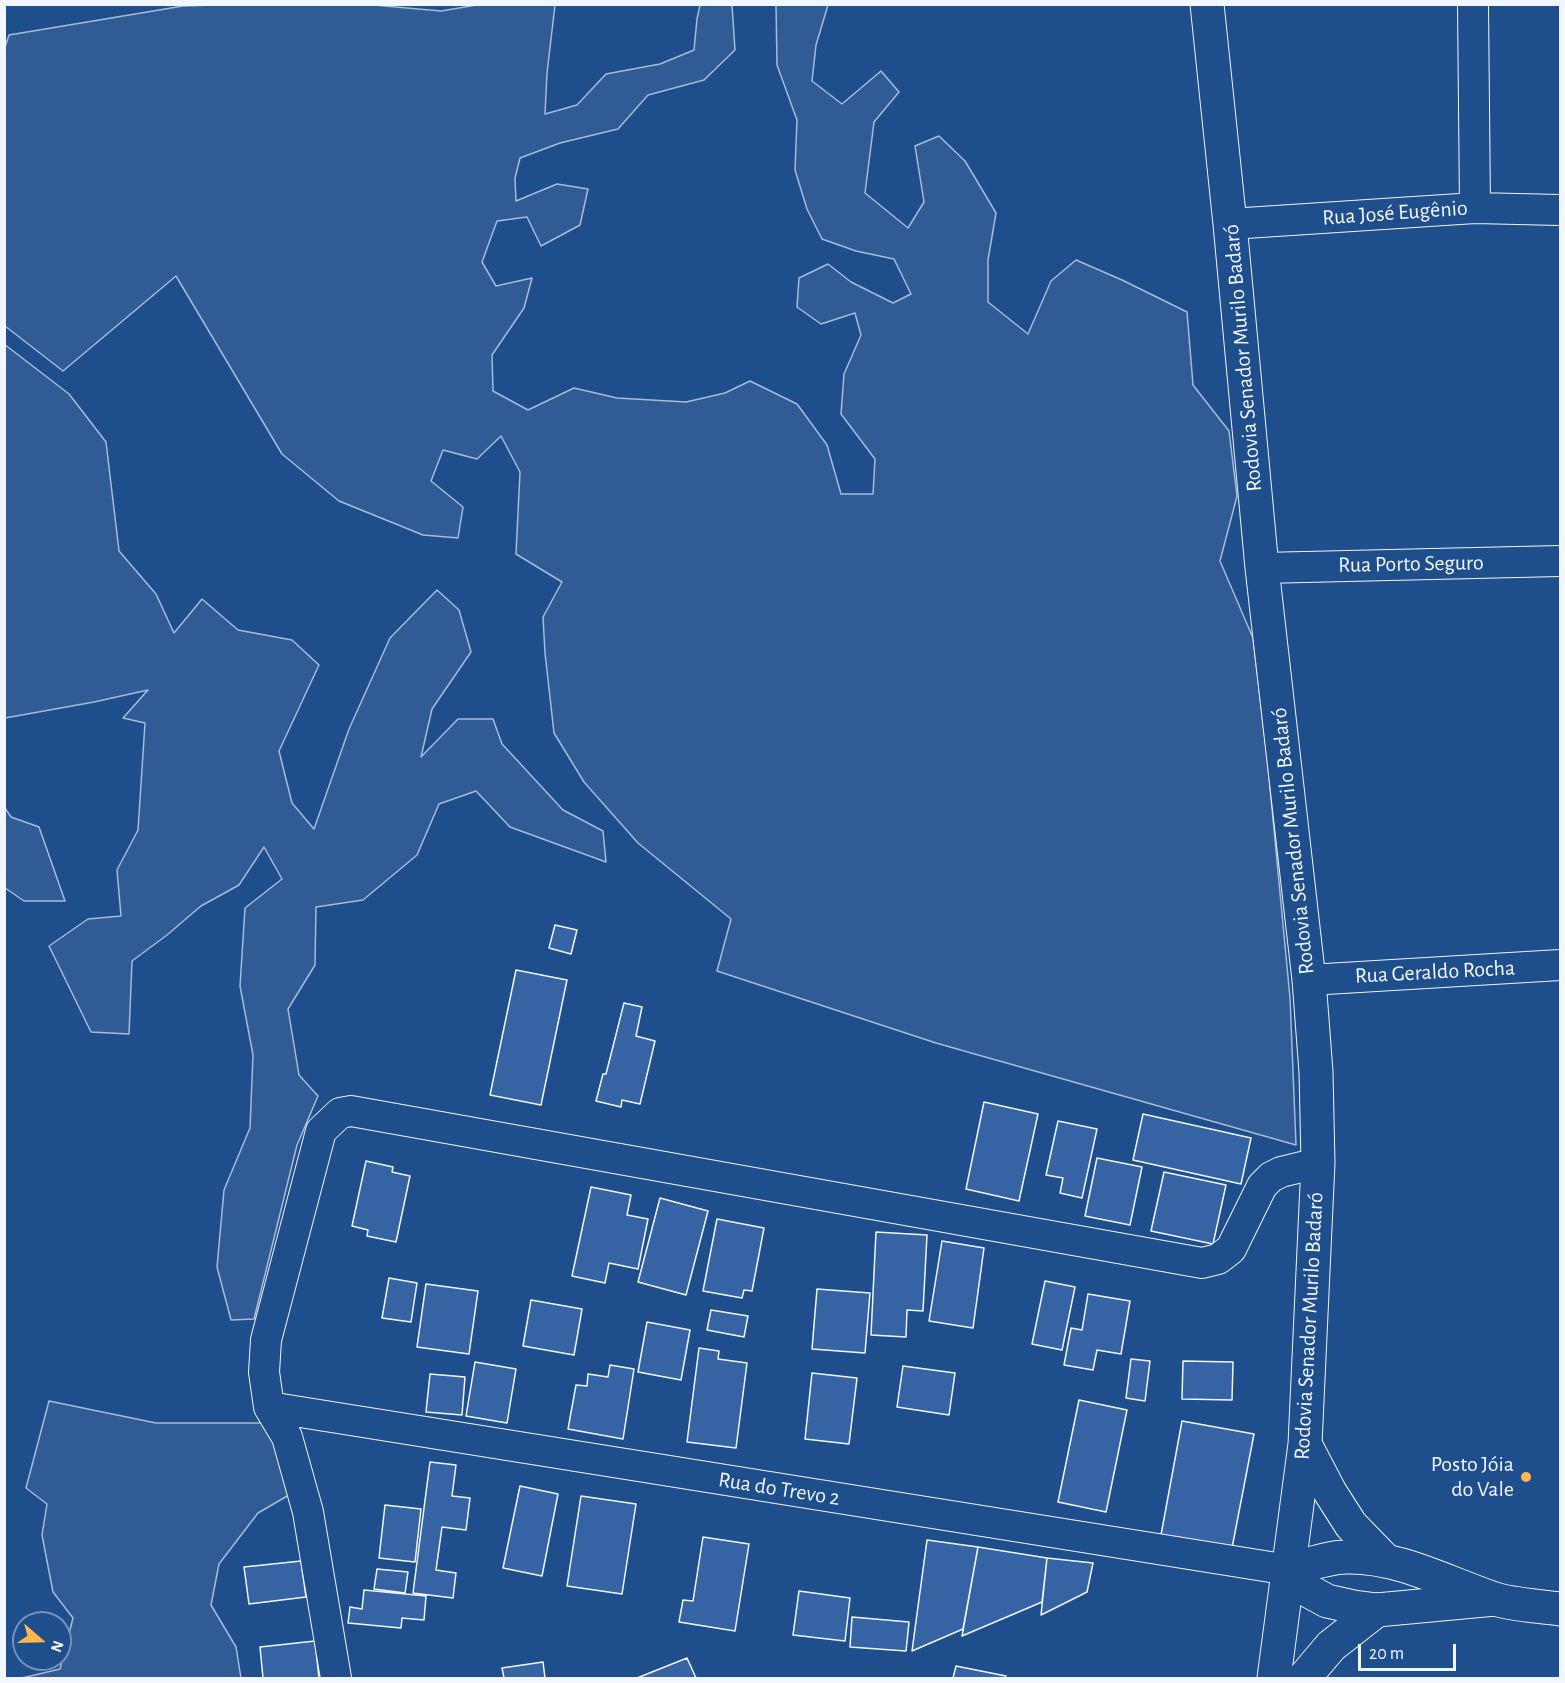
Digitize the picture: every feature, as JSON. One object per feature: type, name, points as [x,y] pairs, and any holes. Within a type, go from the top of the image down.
[{"type":"main road","name":"Rodovia Senador Murilo Badaró","points":[[1207,4],[1262,568],[1309,980],[1316,1071],[1318,1163],[1305,1444],[1274,1678]]},
{"type":"main road","points":[[1305,1444],[1330,1492],[1351,1525],[1384,1560]]},
{"type":"main road","points":[[1495,1599],[1377,1610],[1354,1607],[1327,1601],[1307,1590],[1289,1570],[1311,1563],[1346,1557],[1384,1560],[1495,1599],[1560,1609]]},
{"type":"main road","points":[[1304,1678],[1331,1646],[1377,1610]]},
{"type":"street","points":[[1473,4],[1475,208]]},
{"type":"street","name":"Rua José Eugênio","points":[[1230,225],[1475,208],[1560,210]]},
{"type":"street","name":"Rua Porto Seguro","points":[[1262,568],[1560,561]]},
{"type":"street","name":"Rua Geraldo Rocha","points":[[1309,980],[1560,965]]},
{"type":"street","points":[[336,1678],[308,1512],[287,1437],[269,1407],[264,1372],[266,1340],[321,1131],[340,1113],[351,1111],[1202,1263],[1218,1259],[1231,1249],[1262,1186],[1271,1177],[1281,1172],[1318,1163]]},
{"type":"street","name":"Rua do Trevo 2","points":[[269,1407],[1289,1570]]},
{"type":"shaded area","points":[[362,4],[441,11],[477,5],[555,5],[545,114],[577,105],[606,74],[660,64],[694,50],[700,5],[732,5],[735,50],[704,80],[648,95],[618,129],[560,143],[520,158],[515,178],[516,201],[557,184],[588,189],[580,225],[541,246],[527,217],[497,221],[482,262],[496,286],[532,278],[524,308],[492,355],[493,391],[528,410],[574,388],[617,398],[686,402],[725,393],[750,381],[797,404],[827,445],[841,494],[873,494],[875,459],[841,414],[844,374],[861,335],[855,313],[821,324],[797,307],[799,278],[828,264],[851,282],[893,303],[911,294],[894,259],[856,251],[822,239],[807,209],[795,170],[797,120],[777,65],[776,5],[828,5],[816,45],[812,81],[842,104],[881,71],[899,92],[874,122],[865,193],[908,228],[924,202],[915,146],[939,136],[965,161],[996,213],[988,260],[988,302],[1028,334],[1051,281],[1076,260],[1187,312],[1193,385],[1229,431],[1237,496],[1220,561],[1253,638],[1267,756],[1290,998],[1296,1145],[936,1043],[717,971],[731,919],[638,843],[584,782],[554,733],[543,617],[562,582],[516,554],[520,472],[501,436],[477,459],[443,450],[431,481],[463,507],[458,538],[423,535],[339,501],[282,454],[176,276],[63,371],[5,326],[4,50],[9,35],[183,6]]},
{"type":"shaded area","points":[[4,344],[69,394],[106,442],[119,551],[156,594],[174,633],[202,599],[238,630],[292,640],[319,665],[279,751],[292,803],[314,829],[349,729],[390,638],[437,590],[459,610],[471,652],[432,709],[421,757],[458,719],[493,719],[502,744],[563,810],[603,831],[606,862],[510,827],[476,791],[439,804],[417,855],[363,900],[316,907],[315,965],[288,1009],[299,1075],[318,1096],[297,1145],[254,1319],[231,1320],[217,1267],[224,1190],[250,1128],[253,1055],[240,986],[245,908],[282,879],[264,847],[239,885],[201,906],[132,961],[129,1034],[91,1032],[49,946],[88,919],[121,916],[117,870],[138,830],[145,723],[123,718],[148,690],[5,718]]},
{"type":"shaded area","points":[[5,808],[11,817],[39,827],[65,901],[24,901],[5,888]]},
{"type":"shaded area","points":[[49,1401],[156,1423],[271,1423],[289,1495],[258,1513],[219,1564],[211,1605],[236,1647],[241,1678],[22,1678],[52,1671],[72,1671],[72,1611],[68,1611],[53,1592],[42,1535],[47,1504],[26,1488]]},
{"type":"building","points":[[555,925],[577,930],[571,954],[549,948]]},
{"type":"building","points":[[516,970],[567,980],[541,1105],[490,1095]]},
{"type":"building","points":[[624,1003],[642,1007],[636,1036],[655,1041],[640,1104],[622,1100],[621,1107],[596,1101],[603,1074],[606,1074]]},
{"type":"building","points":[[984,1102],[1038,1114],[1019,1201],[966,1189]]},
{"type":"building","points":[[1143,1114],[1251,1138],[1241,1184],[1133,1160]]},
{"type":"building","points":[[1058,1121],[1097,1129],[1082,1198],[1060,1193],[1063,1178],[1046,1175]]},
{"type":"building","points":[[1097,1158],[1142,1167],[1130,1225],[1085,1216]]},
{"type":"building","points":[[366,1161],[393,1167],[392,1172],[410,1176],[396,1242],[367,1236],[368,1230],[352,1226]]},
{"type":"building","points":[[1164,1172],[1226,1185],[1213,1244],[1151,1231]]},
{"type":"building","points":[[591,1187],[631,1195],[627,1215],[648,1219],[638,1269],[609,1263],[605,1283],[572,1276]]},
{"type":"building","points":[[660,1198],[708,1211],[686,1295],[638,1282]]},
{"type":"building","points":[[717,1219],[764,1228],[752,1291],[744,1290],[742,1298],[703,1291]]},
{"type":"building","points":[[876,1232],[927,1235],[923,1311],[907,1310],[906,1337],[871,1335]]},
{"type":"building","points":[[942,1241],[984,1248],[973,1328],[929,1321]]},
{"type":"building","points":[[389,1278],[417,1283],[411,1322],[382,1318]]},
{"type":"building","points":[[1045,1281],[1075,1287],[1062,1350],[1032,1344]]},
{"type":"building","points":[[426,1284],[478,1291],[469,1354],[417,1347]]},
{"type":"building","points":[[817,1289],[870,1293],[865,1353],[812,1349]]},
{"type":"building","points":[[1088,1294],[1130,1301],[1121,1354],[1097,1350],[1093,1370],[1064,1365],[1071,1328],[1082,1330]]},
{"type":"building","points":[[531,1300],[582,1309],[574,1355],[523,1346]]},
{"type":"building","points":[[711,1310],[748,1316],[744,1337],[707,1330]]},
{"type":"building","points":[[647,1322],[690,1330],[681,1380],[638,1372]]},
{"type":"building","points":[[699,1348],[719,1351],[718,1359],[747,1363],[736,1448],[687,1442]]},
{"type":"building","points":[[1131,1359],[1150,1361],[1145,1401],[1126,1398]]},
{"type":"building","points":[[1183,1361],[1233,1362],[1232,1400],[1182,1399]]},
{"type":"building","points":[[475,1362],[516,1369],[507,1423],[466,1416]]},
{"type":"building","points":[[610,1365],[634,1369],[623,1439],[568,1429],[576,1385],[587,1386],[588,1374],[608,1377]]},
{"type":"building","points":[[903,1366],[955,1373],[949,1415],[897,1407]]},
{"type":"building","points":[[812,1373],[857,1378],[849,1444],[805,1439]]},
{"type":"building","points":[[430,1374],[465,1377],[462,1415],[426,1412]]},
{"type":"building","points":[[1079,1400],[1127,1410],[1106,1512],[1058,1502]]},
{"type":"building","points":[[1182,1421],[1254,1434],[1232,1548],[1161,1535]]},
{"type":"building","points":[[430,1462],[456,1465],[452,1496],[470,1498],[466,1530],[442,1527],[436,1570],[456,1573],[453,1598],[413,1593]]},
{"type":"building","points":[[520,1486],[558,1494],[542,1576],[503,1568]]},
{"type":"building","points":[[581,1496],[636,1504],[622,1594],[567,1586]]},
{"type":"building","points":[[385,1505],[421,1509],[415,1562],[379,1558]]},
{"type":"building","points":[[703,1537],[749,1544],[735,1631],[679,1622],[683,1600],[693,1601]]},
{"type":"building","points":[[927,1540],[978,1547],[963,1629],[912,1651]]},
{"type":"building","points":[[978,1547],[1047,1558],[1042,1602],[962,1636]]},
{"type":"building","points":[[1047,1558],[1093,1563],[1087,1592],[1041,1615]]},
{"type":"building","points":[[301,1561],[306,1597],[249,1604],[244,1567]]},
{"type":"building","points":[[377,1569],[408,1572],[405,1593],[374,1589]]},
{"type":"building","points":[[364,1590],[426,1596],[424,1620],[402,1618],[401,1628],[348,1623],[350,1607],[362,1609]]},
{"type":"building","points":[[799,1591],[850,1598],[845,1641],[793,1635]]},
{"type":"building","points":[[852,1617],[909,1622],[906,1651],[850,1647]]},
{"type":"building","points":[[315,1641],[319,1678],[263,1678],[260,1647]]},
{"type":"building","points":[[687,1658],[696,1678],[637,1678]]},
{"type":"building","points":[[543,1662],[545,1678],[504,1678],[502,1668]]},
{"type":"building","points":[[956,1666],[1006,1676],[1005,1678],[953,1678]]},
{"type":"place","name":"Posto Jóia do Vale","points":[[1526,1477]]}]
